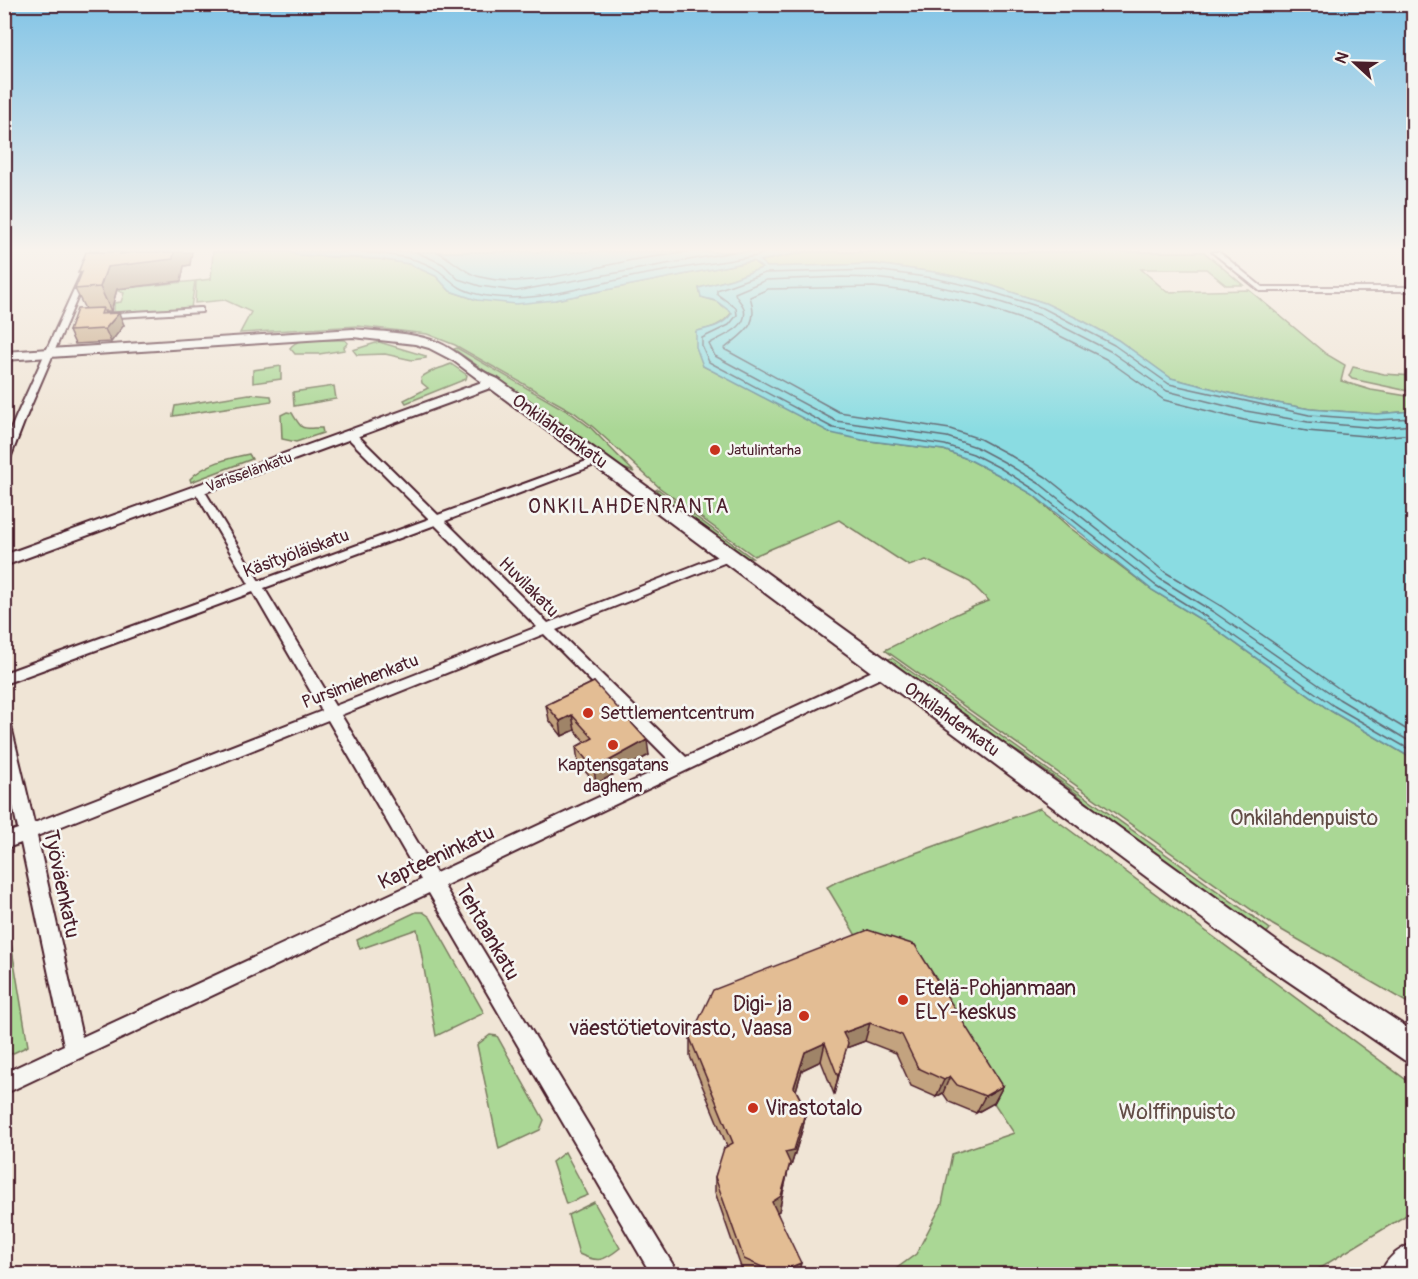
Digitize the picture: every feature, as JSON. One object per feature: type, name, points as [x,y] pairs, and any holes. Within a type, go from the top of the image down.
[{"type":"main road","name":"Onkilahdenkatu","points":[[4,356],[325,334],[377,334],[433,345],[458,358],[493,382],[1276,957],[1413,1050]]},
{"type":"main road","name":"Varisselänkatu","points":[[4,561],[493,382]]},
{"type":"main road","points":[[1398,1275],[1413,1260]]},
{"type":"street","points":[[4,461],[21,417],[68,312]]},
{"type":"street","points":[[88,317],[172,312]]},
{"type":"street","points":[[66,318],[77,318]]},
{"type":"street","name":"Huvilakatu","points":[[350,434],[684,765]]},
{"type":"street","name":"Käsityöläiskatu","points":[[4,679],[599,460]]},
{"type":"street","name":"Tehtaankatu","points":[[199,490],[664,1275]]},
{"type":"street","name":"Pursimiehenkatu","points":[[4,842],[730,556]]},
{"type":"street","name":"Kapteeninkatu","points":[[4,1083],[886,670]]},
{"type":"street","name":"Työväenkatu","points":[[4,726],[75,1051]]},
{"type":"green space","points":[[109,312],[138,312],[75,316]]},
{"type":"green space","name":"Onkilahdenpuisto","points":[[251,312],[732,312],[721,323],[696,332],[703,366],[786,408],[862,440],[944,450],[997,474],[1032,494],[1069,527],[1152,590],[1208,624],[1331,711],[1413,759],[1413,1006],[1273,925],[885,650],[950,617],[989,601],[970,582],[926,560],[909,566],[839,520],[754,556],[660,488],[575,413],[455,345],[427,334],[358,326],[240,333]]},
{"type":"green space","points":[[1063,312],[1275,312],[1326,354],[1345,365],[1341,381],[1371,390],[1413,397],[1413,411],[1377,414],[1310,409],[1249,398],[1170,378],[1118,340]]},
{"type":"green space","points":[[308,340],[345,340],[348,343],[344,347],[345,350],[319,354],[295,354],[290,348]]},
{"type":"green space","points":[[379,342],[426,356],[426,358],[412,360],[385,354],[357,355],[353,350]]},
{"type":"green space","points":[[457,348],[572,414],[591,428],[634,472],[620,467],[454,349]]},
{"type":"green space","points":[[451,364],[467,375],[466,379],[406,403],[404,400],[428,388],[422,383],[421,378],[424,375]]},
{"type":"green space","points":[[281,366],[281,379],[253,383],[253,370]]},
{"type":"green space","points":[[1353,367],[1384,374],[1413,376],[1411,378],[1413,392],[1352,379],[1349,376]]},
{"type":"green space","points":[[334,386],[336,399],[294,406],[293,392]]},
{"type":"green space","points":[[249,394],[271,396],[272,401],[173,416],[175,406]]},
{"type":"green space","points":[[287,412],[292,413],[303,427],[322,428],[323,433],[296,442],[282,439],[281,415]]},
{"type":"green space","points":[[249,454],[252,459],[191,482],[190,479],[202,469]]},
{"type":"green space","points":[[658,489],[752,558],[745,558],[678,510],[656,490]]},
{"type":"green space","points":[[892,658],[1270,929],[1265,935],[1116,827],[1076,793],[1023,755],[987,734],[888,661]]},
{"type":"green space","name":"Wolffinpuisto","points":[[1040,808],[1413,1085],[1413,1211],[1310,1274],[889,1274],[916,1254],[942,1204],[952,1154],[1014,1133],[994,1103],[864,949],[827,887],[838,881]]},
{"type":"green space","points":[[5,907],[28,1046],[4,1057]]},
{"type":"green space","points":[[416,912],[423,912],[430,917],[484,1013],[436,1036],[417,929],[360,949],[357,940]]},
{"type":"green space","points":[[490,1035],[497,1036],[544,1120],[540,1130],[499,1149],[477,1045]]},
{"type":"green space","points":[[565,1152],[588,1195],[566,1204],[552,1162]]},
{"type":"green space","points":[[594,1202],[620,1248],[610,1256],[601,1259],[591,1259],[579,1254],[568,1215]]},
{"type":"water","points":[[730,312],[1063,312],[1118,340],[1171,378],[1249,398],[1310,409],[1377,414],[1413,411],[1413,759],[1331,711],[1208,624],[1152,590],[1032,494],[997,474],[944,450],[862,440],[831,433],[703,366],[696,347],[696,331],[721,324],[732,313]]},
{"type":"building","points":[[76,312],[119,313],[105,329],[69,331]]},
{"type":"building","name":"Kaptensgatans daghem","points":[[594,682],[647,740],[594,769],[576,747],[593,738],[572,715],[560,721],[546,705]]},
{"type":"building","name":"Virastotalo","points":[[868,930],[915,945],[1003,1086],[985,1096],[957,1085],[950,1076],[944,1080],[918,1068],[902,1035],[870,1023],[843,1033],[848,1043],[838,1077],[825,1043],[805,1052],[794,1087],[806,1110],[794,1150],[785,1152],[790,1163],[781,1196],[772,1202],[801,1263],[776,1273],[744,1259],[715,1177],[724,1148],[733,1143],[690,1038],[713,990]]},
{"type":"place","name":"Jatulintarha","points":[[715,450]]},
{"type":"place","name":"Settlementcentrum","points":[[588,713]]},
{"type":"place","name":"Kaptensgatans daghem","points":[[613,745]]},
{"type":"place","name":"Etelä-Pohjanmaan ELY-keskus","points":[[903,1000]]},
{"type":"place","name":"Digi- ja väestötietovirasto, Vaasa","points":[[804,1016]]},
{"type":"place","name":"Virastotalo","points":[[753,1108]]},
{"type":"district","name":"ONKILAHDENRANTA","points":[[629,506]]}]
